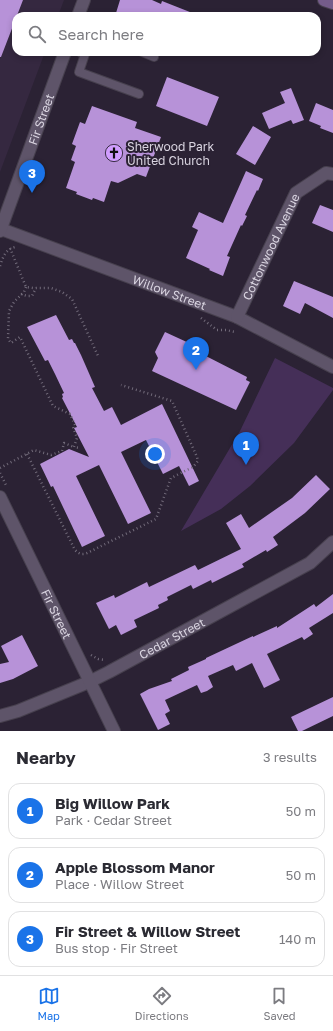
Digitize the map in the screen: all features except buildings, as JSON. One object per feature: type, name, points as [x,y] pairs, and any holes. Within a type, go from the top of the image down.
[{"type":"main road","points":[[324,0],[333,4]]},
{"type":"street","points":[[80,12],[84,0]]},
{"type":"street","name":"Fir Street","points":[[0,230],[64,56]]},
{"type":"street","name":"Cottonwood Avenue","points":[[237,317],[296,193],[326,173],[333,174]]},
{"type":"street","name":"Willow Street","points":[[0,230],[237,317],[333,367]]},
{"type":"street","name":"Fir Street","points":[[5,495],[89,682],[114,731]]},
{"type":"street","name":"Cedar Street","points":[[0,716],[89,682],[310,563],[333,542]]},
{"type":"lane","points":[[83,56],[79,72],[139,94]]},
{"type":"path","points":[[0,266],[5,252],[10,248],[26,287]]},
{"type":"path","points":[[26,287],[46,287],[62,292],[72,299],[99,358]]},
{"type":"path","points":[[26,287],[9,311],[8,339],[11,343],[20,337],[53,406],[70,414],[75,425],[73,427],[77,438],[74,447]]},
{"type":"path","points":[[21,294],[32,296],[36,288]]},
{"type":"path","points":[[27,454],[75,550],[78,553],[87,553],[156,519],[171,478],[193,467],[198,461],[197,457],[172,401],[121,385]]},
{"type":"path","points":[[0,468],[34,450],[51,455],[62,451],[64,443],[79,448]]},
{"type":"path","points":[[0,473],[5,495]]},
{"type":"path","points":[[88,652],[98,660],[106,660]]},
{"type":"shaded area","points":[[0,0],[64,0],[60,12],[12,12],[12,56],[44,56],[0,172]]},
{"type":"shaded area","points":[[275,358],[333,388],[333,390],[294,443],[250,486],[221,509],[181,531],[240,431]]},
{"type":"place","name":"Sherwood Park United Church","points":[[114,153]]},
{"type":"place","name":"Fir Street & Willow Street","points":[[32,193]]},
{"type":"place","name":"Apple Blossom Manor","points":[[196,370]]},
{"type":"place","name":"Big Willow Park","points":[[246,465]]}]
